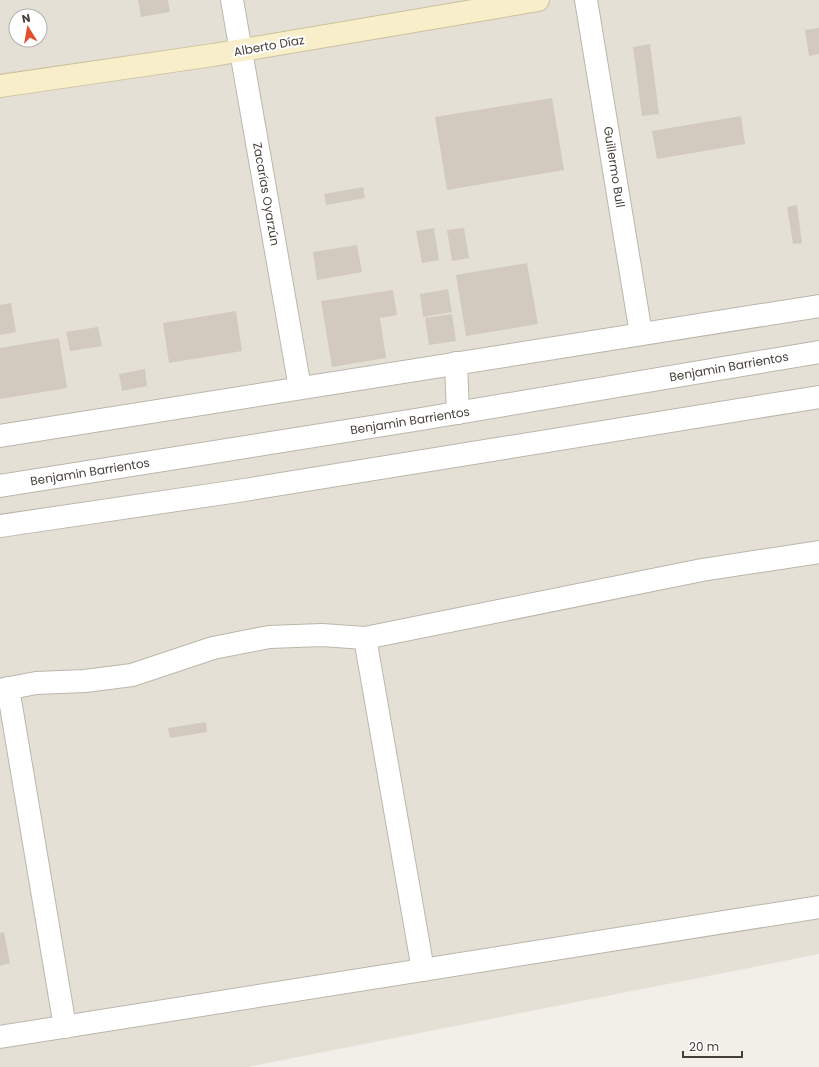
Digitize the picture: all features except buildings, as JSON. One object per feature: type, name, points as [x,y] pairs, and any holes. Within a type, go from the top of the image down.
[{"type":"street","name":"Zacarías Oyarzún","points":[[232,0],[300,388]]},
{"type":"street","name":"Alberto Díaz","points":[[0,86],[241,51],[538,0]]},
{"type":"street","name":"Guillermo Bull","points":[[586,0],[641,334]]},
{"type":"street","points":[[0,436],[819,306]]},
{"type":"street","name":"Benjamin Barrientos","points":[[0,486],[458,413],[819,352]]},
{"type":"street","points":[[456,363],[458,413]]},
{"type":"street","points":[[0,526],[238,490],[819,397]]},
{"type":"street","points":[[65,1026],[4,689],[36,683],[85,681],[132,675],[213,648],[269,637],[322,635],[365,638],[702,570],[819,552]]},
{"type":"street","points":[[365,638],[423,970]]},
{"type":"street","points":[[0,1037],[819,907]]},
{"type":"shaded area","points":[[0,0],[819,0],[819,954],[248,1067],[0,1067]]}]
